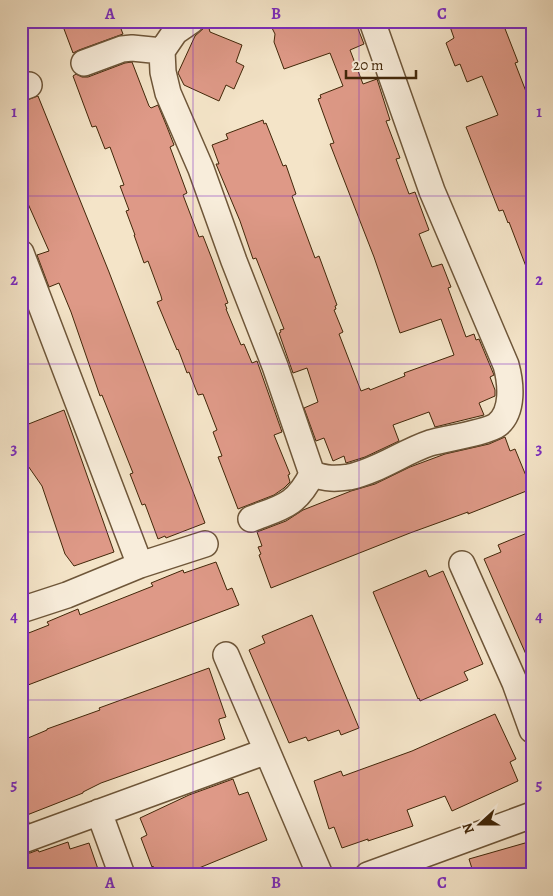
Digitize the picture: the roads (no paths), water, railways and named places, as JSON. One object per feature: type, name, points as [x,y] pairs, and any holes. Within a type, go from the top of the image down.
[{"type":"lane","points":[[191,21],[175,32],[162,52],[163,72],[168,94],[201,169],[275,366],[312,474],[294,501],[251,519]]},
{"type":"lane","points":[[312,474],[326,479],[352,476],[428,444],[486,430],[496,426],[502,418],[507,410],[510,396],[510,380],[506,365],[432,191],[372,21]]},
{"type":"lane","points":[[84,63],[127,49],[162,52]]},
{"type":"lane","points":[[21,253],[140,565]]},
{"type":"lane","points":[[21,610],[68,595],[140,565],[204,544]]},
{"type":"lane","points":[[462,564],[514,683],[532,730]]},
{"type":"lane","points":[[226,655],[320,875]]},
{"type":"lane","points":[[26,839],[267,751]]},
{"type":"lane","points":[[100,812],[122,875]]},
{"type":"lane","points":[[368,875],[532,815]]}]
